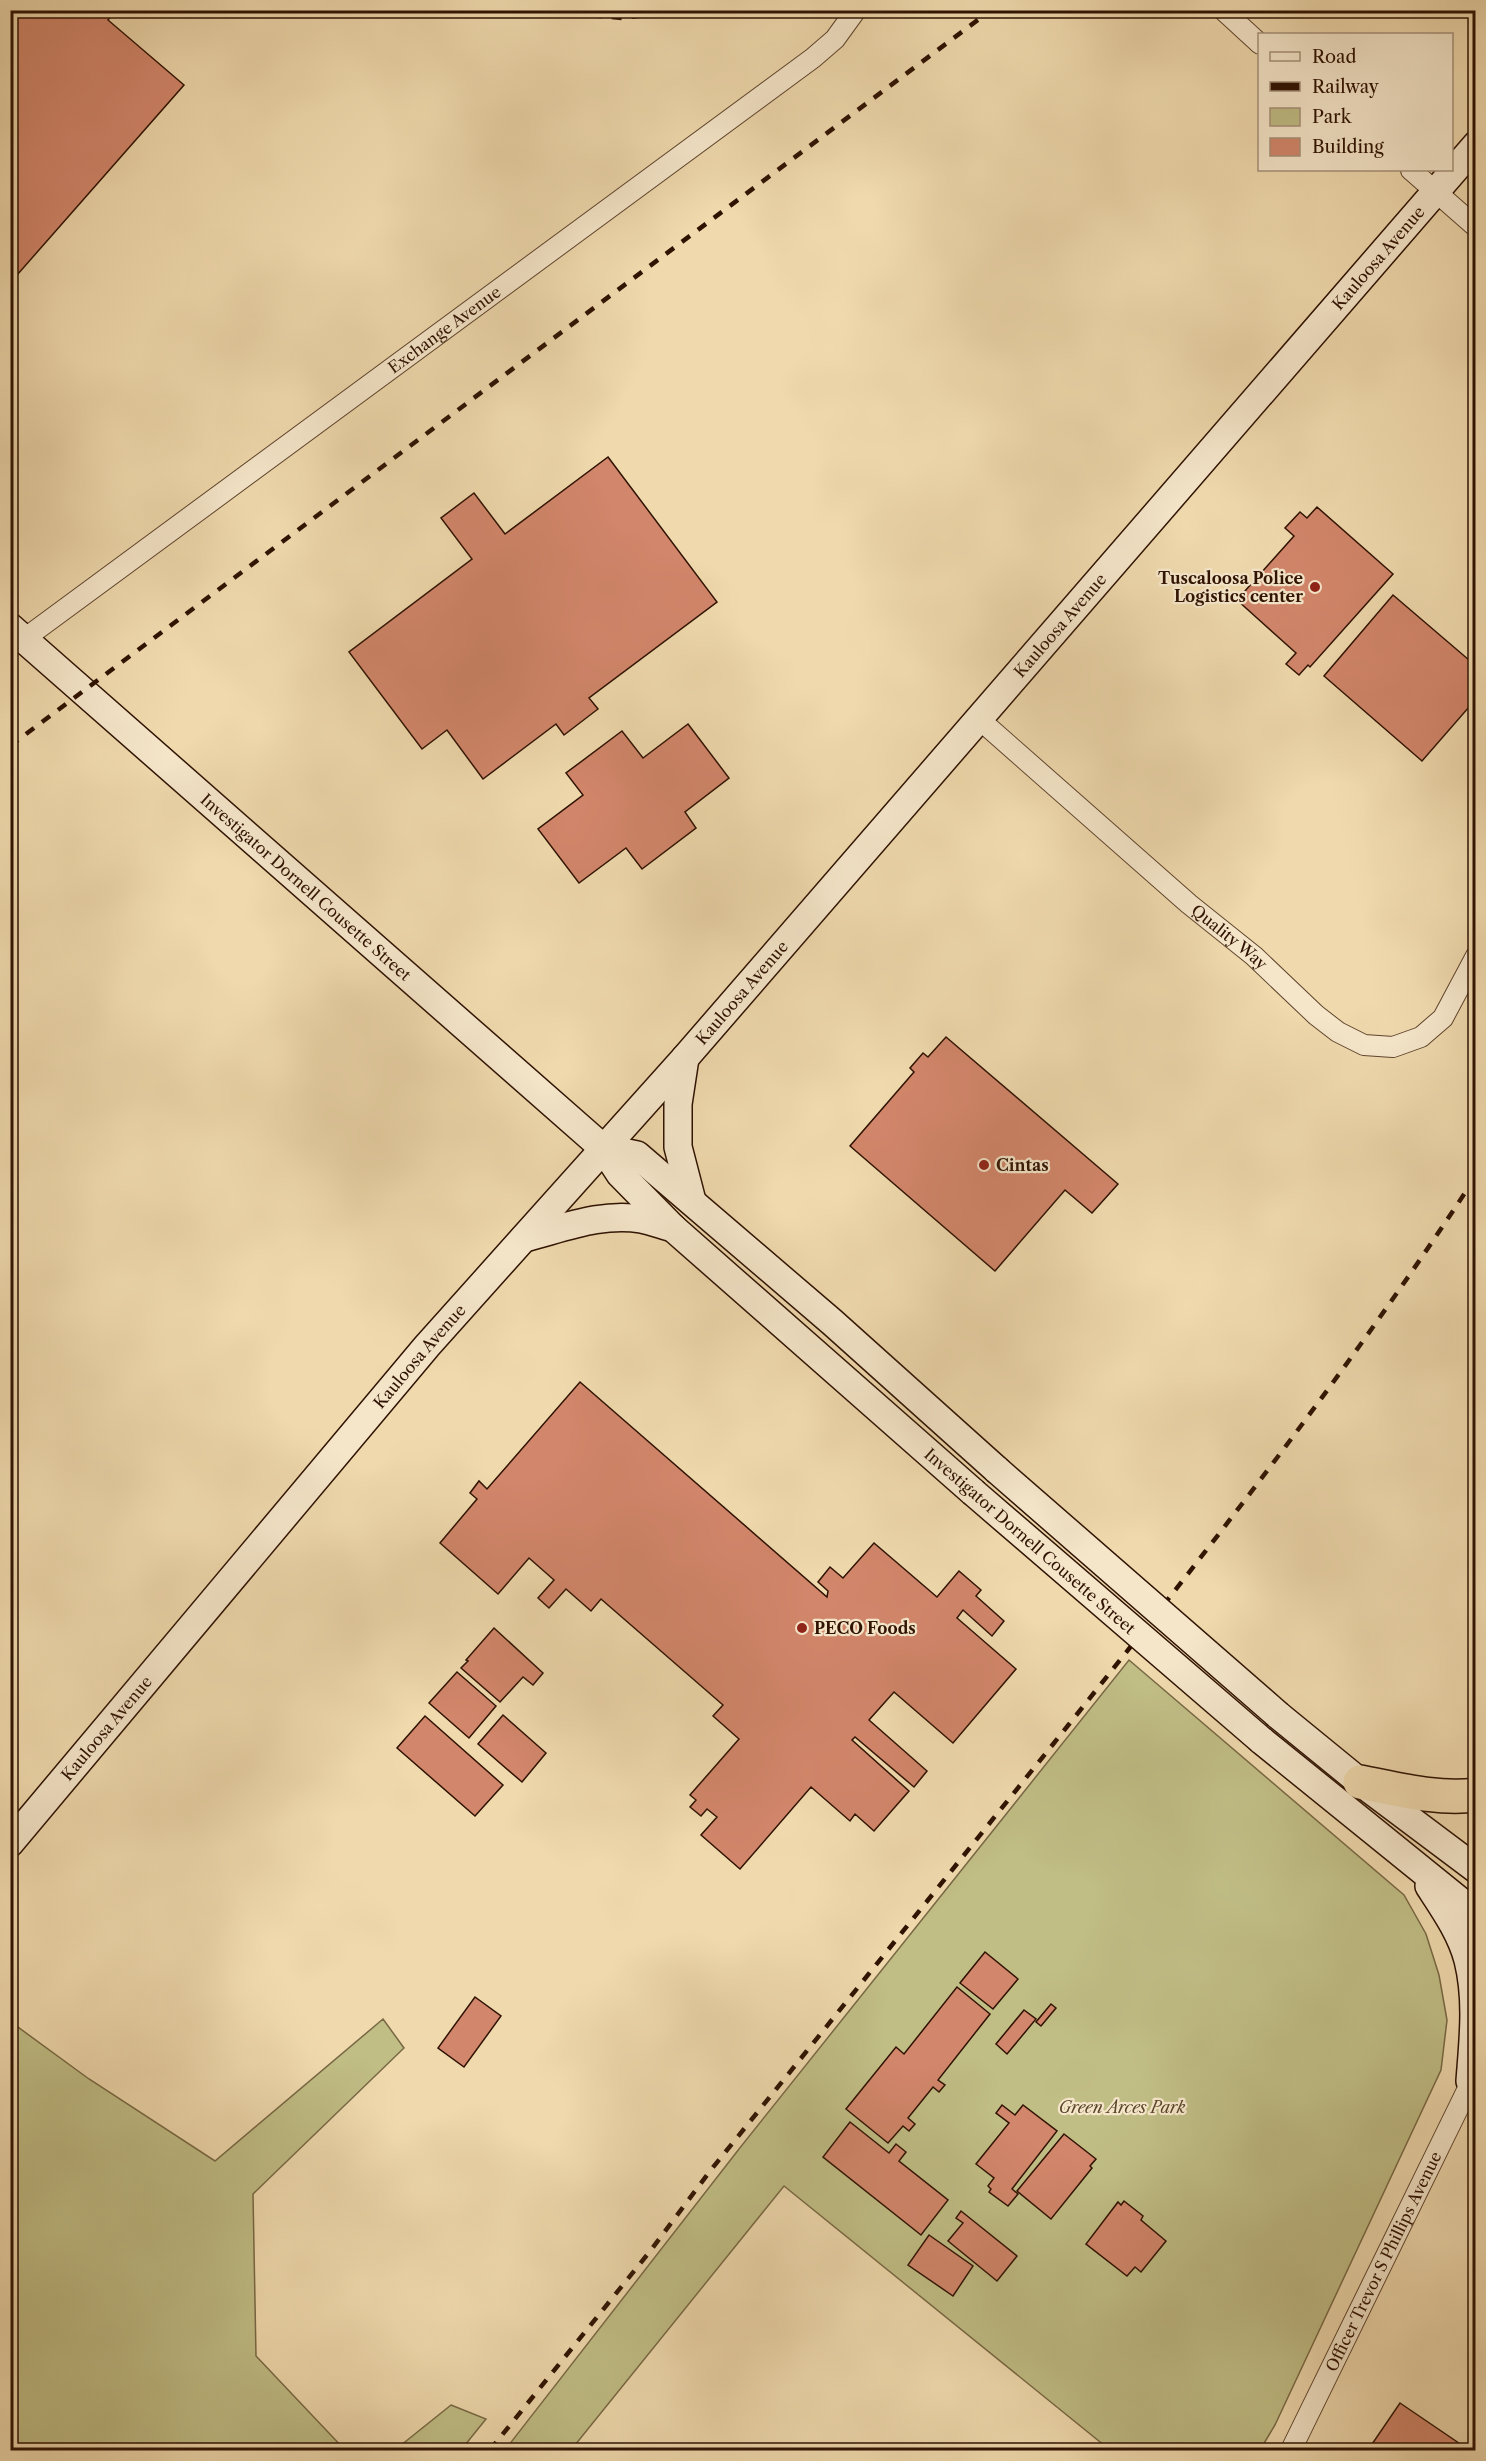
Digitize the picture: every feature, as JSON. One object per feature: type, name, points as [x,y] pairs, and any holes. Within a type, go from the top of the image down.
[{"type":"highway","points":[[1360,1782],[1419,1794],[1476,1795]]},
{"type":"main road","name":"Kauloosa Avenue","points":[[1453,171],[1476,145]]},
{"type":"main road","name":"Kauloosa Avenue","points":[[10,1843],[427,1346],[685,1058],[1453,171]]},
{"type":"main road","name":"Investigator Dornell Cousette Street","points":[[17,633],[603,1148],[620,1174],[673,1228],[973,1492],[1261,1740],[1476,1914]]},
{"type":"main road","points":[[685,1058],[678,1104],[678,1148],[692,1201]]},
{"type":"main road","name":"Investigator Dornell Cousette Street","points":[[603,1148],[637,1155],[832,1322],[997,1470],[1278,1715],[1360,1782],[1476,1869]]},
{"type":"main road","points":[[524,1238],[589,1222],[618,1218],[640,1219],[673,1228]]},
{"type":"main road","points":[[1419,1870],[1452,1922],[1468,1960],[1475,2017],[1473,2076]]},
{"type":"street","name":"Exchange Avenue","points":[[17,633],[813,58],[835,39],[856,10]]},
{"type":"street","points":[[1223,10],[1258,42]]},
{"type":"street","points":[[1412,171],[1476,227]]},
{"type":"street","name":"Quality Way","points":[[980,719],[1189,904],[1254,956],[1338,1032],[1364,1044],[1393,1047],[1421,1037],[1443,1018],[1476,956]]},
{"type":"street","name":"Officer Trevor S Phillips Avenue","points":[[1291,2451],[1473,2076]]},
{"type":"green space","name":"Green Arces Park","points":[[1129,1660],[1404,1895],[1426,1934],[1439,1975],[1447,2020],[1441,2070],[1275,2425],[1260,2450],[1110,2450],[784,2186],[571,2450],[505,2450],[739,2149]]},
{"type":"green space","points":[[383,2019],[404,2048],[253,2194],[256,2356],[345,2450],[11,2450],[11,2022],[89,2079],[215,2161]]},
{"type":"green space","points":[[451,2405],[486,2419],[461,2450],[395,2450]]},
{"type":"building","points":[[10,10],[116,10],[108,20],[184,85],[10,283]]},
{"type":"building","points":[[608,457],[717,602],[589,698],[598,709],[564,735],[556,724],[483,779],[447,730],[422,749],[349,652],[472,559],[441,518],[474,493],[505,534]]},
{"type":"building","name":"Tuscaloosa Police Logistics center","points":[[1317,507],[1393,574],[1310,667],[1308,665],[1299,675],[1286,664],[1296,653],[1237,600],[1294,536],[1285,528],[1300,512],[1307,518]]},
{"type":"building","points":[[1393,595],[1476,666],[1476,699],[1422,761],[1324,676]]},
{"type":"building","points":[[688,724],[729,778],[685,812],[696,828],[642,869],[626,848],[579,883],[538,829],[583,795],[566,773],[622,731],[643,758]]},
{"type":"building","name":"Cintas","points":[[946,1037],[1118,1184],[1092,1213],[1065,1190],[995,1271],[850,1146],[914,1072],[910,1068],[923,1053],[928,1057]]},
{"type":"building","name":"PECO Foods","points":[[580,1382],[827,1597],[828,1591],[818,1582],[830,1567],[843,1578],[874,1543],[937,1597],[959,1571],[981,1590],[976,1596],[1004,1621],[992,1636],[963,1610],[957,1618],[1016,1669],[953,1743],[894,1692],[869,1720],[927,1771],[914,1787],[855,1737],[852,1740],[909,1791],[874,1831],[855,1814],[850,1821],[811,1787],[740,1869],[701,1835],[717,1817],[707,1809],[701,1816],[690,1807],[696,1800],[690,1795],[739,1739],[713,1716],[723,1705],[601,1599],[591,1611],[566,1589],[549,1608],[538,1598],[554,1580],[529,1558],[498,1594],[440,1543],[477,1499],[470,1493],[479,1481],[487,1489]]},
{"type":"building","points":[[494,1628],[543,1673],[533,1685],[523,1677],[500,1702],[461,1668]]},
{"type":"building","points":[[457,1672],[496,1706],[469,1738],[429,1703]]},
{"type":"building","points":[[503,1715],[546,1753],[522,1782],[478,1744]]},
{"type":"building","points":[[425,1716],[503,1785],[475,1816],[397,1748]]},
{"type":"building","points":[[985,1952],[1018,1979],[993,2009],[960,1983]]},
{"type":"building","points":[[957,1987],[990,2014],[938,2080],[945,2085],[939,2092],[933,2087],[908,2118],[915,2124],[909,2131],[903,2126],[888,2143],[846,2109],[896,2047],[904,2054]]},
{"type":"building","points":[[475,1997],[501,2016],[464,2067],[438,2048]]},
{"type":"building","points":[[1051,2004],[1056,2008],[1041,2026],[1036,2022]]},
{"type":"building","points":[[1024,2010],[1036,2019],[1007,2054],[996,2044]]},
{"type":"building","points":[[1002,2105],[1015,2115],[1023,2105],[1057,2131],[1012,2189],[1018,2194],[1008,2206],[989,2192],[991,2189],[988,2186],[994,2178],[976,2164],[1009,2123],[996,2113]]},
{"type":"building","points":[[850,2122],[889,2153],[896,2144],[906,2152],[899,2161],[948,2200],[921,2235],[823,2157]]},
{"type":"building","points":[[1064,2134],[1096,2159],[1090,2166],[1092,2168],[1051,2219],[1017,2191]]},
{"type":"building","points":[[1124,2201],[1143,2216],[1141,2220],[1166,2241],[1141,2272],[1135,2267],[1127,2276],[1086,2244],[1118,2202],[1121,2205]]},
{"type":"building","points":[[961,2211],[1017,2256],[997,2281],[948,2241],[963,2223],[956,2218]]},
{"type":"building","points":[[929,2235],[973,2266],[953,2296],[908,2265]]},
{"type":"building","points":[[1400,2403],[1469,2450],[1368,2450]]},
{"type":"railway","points":[[532,10],[622,18],[687,10]]},
{"type":"railway","points":[[10,746],[991,10]]},
{"type":"railway","points":[[490,2450],[651,2250],[710,2171],[1164,1605],[1325,1394],[1427,1250],[1476,1176]]},
{"type":"place","name":"Tuscaloosa Police Logistics center","points":[[1315,587]]},
{"type":"place","name":"Cintas","points":[[984,1165]]},
{"type":"place","name":"PECO Foods","points":[[802,1628]]}]
